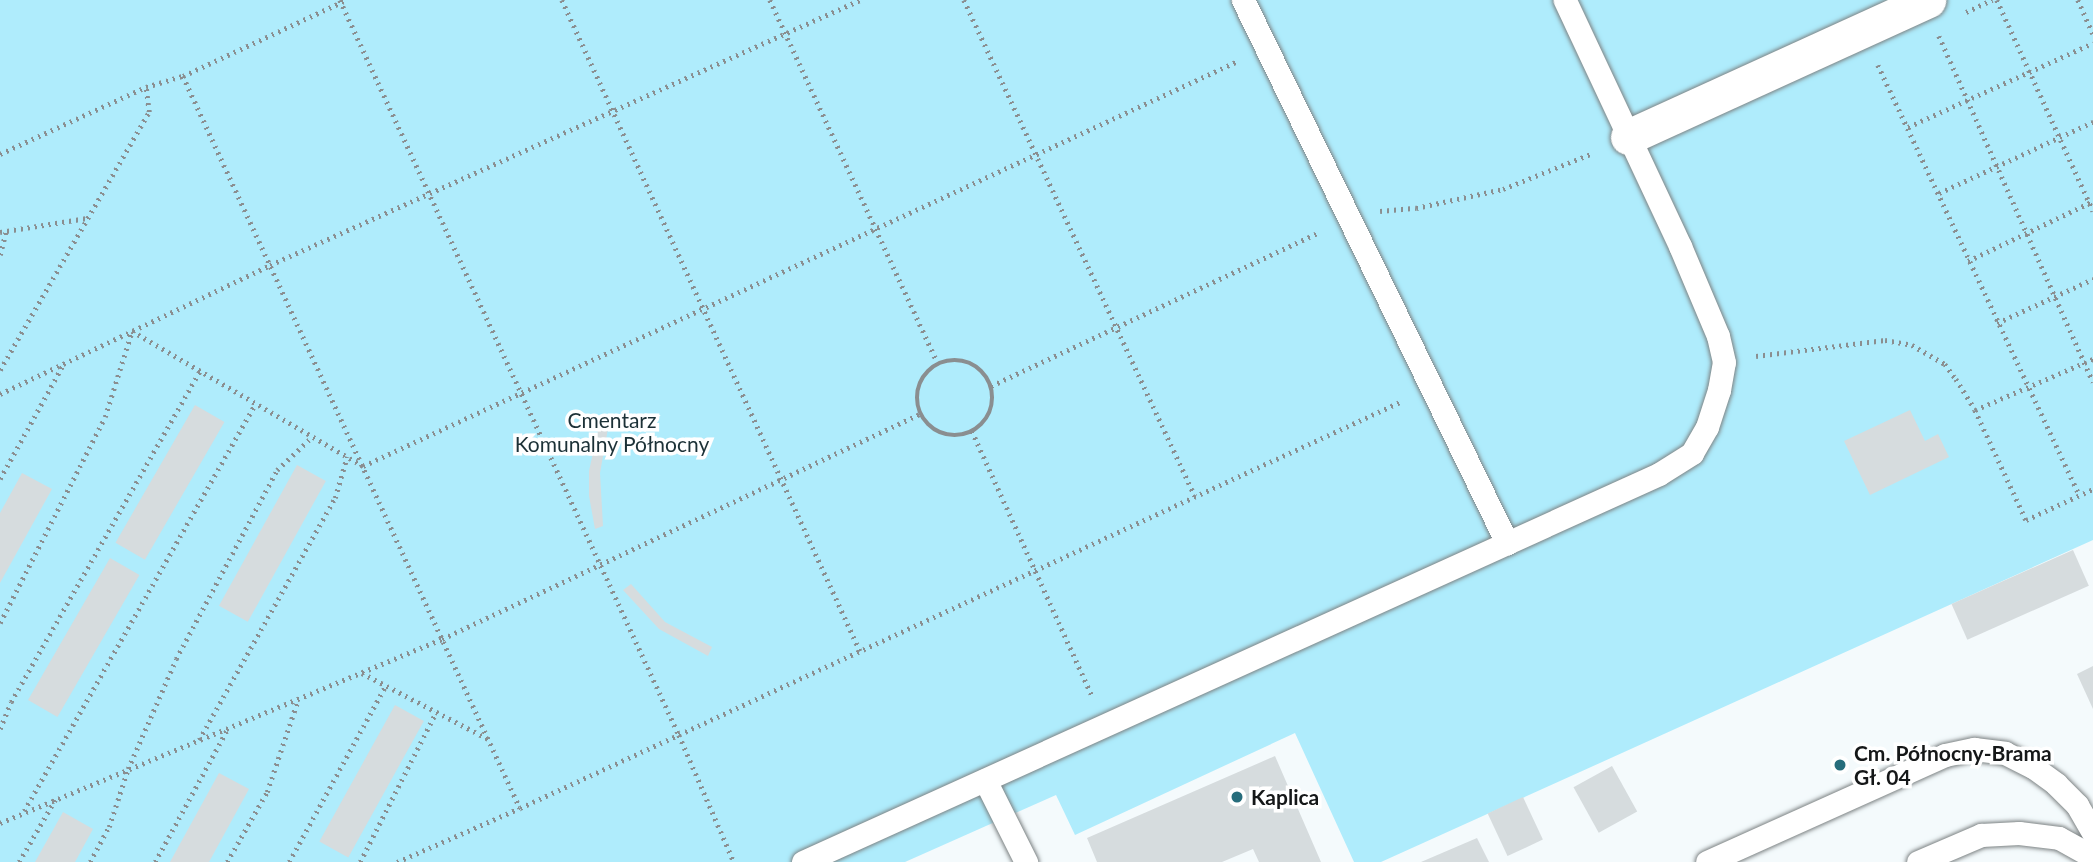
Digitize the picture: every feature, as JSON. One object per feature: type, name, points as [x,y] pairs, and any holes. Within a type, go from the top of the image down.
[{"type":"street","points":[[1628,137],[1926,1]]},
{"type":"lane","points":[[1243,0],[1507,543]]},
{"type":"lane","points":[[803,862],[1659,474],[1692,453],[1707,427],[1719,390],[1724,362],[1718,336],[1680,246],[1565,0]]},
{"type":"lane","points":[[1707,862],[1945,755],[1974,749],[2005,754],[2034,767],[2056,784],[2077,806],[2093,833]]},
{"type":"lane","points":[[985,780],[1026,862]]},
{"type":"lane","points":[[1918,862],[1981,835],[2019,833],[2059,838],[2093,857]]},
{"type":"path","points":[[562,0],[860,651]]},
{"type":"path","points":[[770,0],[938,364]]},
{"type":"path","points":[[0,394],[270,265],[860,0]]},
{"type":"path","points":[[964,0],[1195,496]]},
{"type":"path","points":[[1997,0],[2093,211]]},
{"type":"path","points":[[2078,0],[2093,34]]},
{"type":"path","points":[[0,154],[146,87],[183,76],[342,1],[734,862]]},
{"type":"path","points":[[1926,1],[1967,100],[2093,382]]},
{"type":"path","points":[[1862,30],[2079,495]]},
{"type":"path","points":[[1908,127],[2093,43]]},
{"type":"path","points":[[363,466],[1267,48]]},
{"type":"path","points":[[183,76],[520,808]]},
{"type":"path","points":[[0,370],[149,112],[146,87]]},
{"type":"path","points":[[1939,193],[2093,122]]},
{"type":"path","points":[[991,386],[1349,218],[1362,213],[1416,208],[1503,189],[1628,137]]},
{"type":"path","points":[[1968,261],[2091,202]]},
{"type":"path","points":[[0,255],[3,232],[88,218]]},
{"type":"path","points":[[1997,323],[2093,279]]},
{"type":"path","points":[[132,331],[363,466]]},
{"type":"path","points":[[0,623],[105,417],[132,331]]},
{"type":"path","points":[[1724,362],[1885,340],[1912,345],[1945,364],[1975,410],[2026,520],[2093,489]]},
{"type":"path","points":[[961,359],[976,365],[987,376],[991,386],[993,404],[988,417],[972,431],[951,436],[937,432],[920,414],[916,395],[920,380],[938,364],[961,359]]},
{"type":"path","points":[[1975,410],[2093,359]]},
{"type":"path","points":[[0,480],[64,364]]},
{"type":"path","points":[[0,729],[11,702],[200,371]]},
{"type":"path","points":[[397,862],[520,808],[1431,387]]},
{"type":"path","points":[[24,813],[255,404]]},
{"type":"path","points":[[0,823],[442,639],[920,414]]},
{"type":"path","points":[[972,431],[1105,725]]},
{"type":"path","points":[[90,862],[108,827],[128,769],[176,659],[277,470],[312,437]]},
{"type":"path","points":[[199,740],[335,498],[347,457]]},
{"type":"path","points":[[362,673],[489,740]]},
{"type":"path","points":[[289,862],[386,685]]},
{"type":"path","points":[[228,862],[267,792],[298,699]]},
{"type":"path","points":[[360,862],[436,712]]},
{"type":"path","points":[[155,862],[228,728]]},
{"type":"path","points":[[19,862],[55,800]]},
{"type":"green space","name":"Cmentarz Komunalny Północny","points":[[0,0],[2093,0],[2093,540],[1381,862],[1354,862],[1295,733],[1075,835],[1056,795],[905,862],[0,862]]},
{"type":"building","points":[[195,405],[224,422],[145,560],[116,543]]},
{"type":"building","points":[[1910,410],[1925,441],[1938,434],[1949,457],[1870,495],[1844,441]]},
{"type":"building","points":[[600,421],[609,423],[600,473],[603,526],[595,529],[589,496],[589,471]]},
{"type":"building","points":[[297,465],[326,481],[248,622],[219,606]]},
{"type":"building","points":[[22,473],[52,489],[0,583],[0,513]]},
{"type":"building","points":[[2073,550],[2089,586],[1967,640],[1951,604]]},
{"type":"building","points":[[110,558],[139,575],[57,717],[28,700]]},
{"type":"building","points":[[631,584],[665,622],[712,647],[708,656],[659,629],[623,590]]},
{"type":"building","points":[[2093,666],[2093,709],[2077,674]]},
{"type":"building","points":[[395,705],[424,721],[348,857],[319,841]]},
{"type":"building","name":"Kaplica","points":[[1275,756],[1321,862],[1259,862],[1253,849],[1222,862],[1097,862],[1087,838]]},
{"type":"building","points":[[1612,766],[1637,811],[1599,833],[1574,787]]},
{"type":"building","points":[[219,773],[249,789],[209,862],[170,862]]},
{"type":"building","points":[[1523,797],[1543,840],[1508,856],[1488,813]]},
{"type":"building","points":[[63,812],[93,829],[75,862],[35,862]]},
{"type":"building","points":[[1477,838],[1489,862],[1421,862]]},
{"type":"place","name":"Cm. Północny-Brama Gł. 04","points":[[1840,765]]},
{"type":"place","name":"Kaplica","points":[[1237,797]]}]
